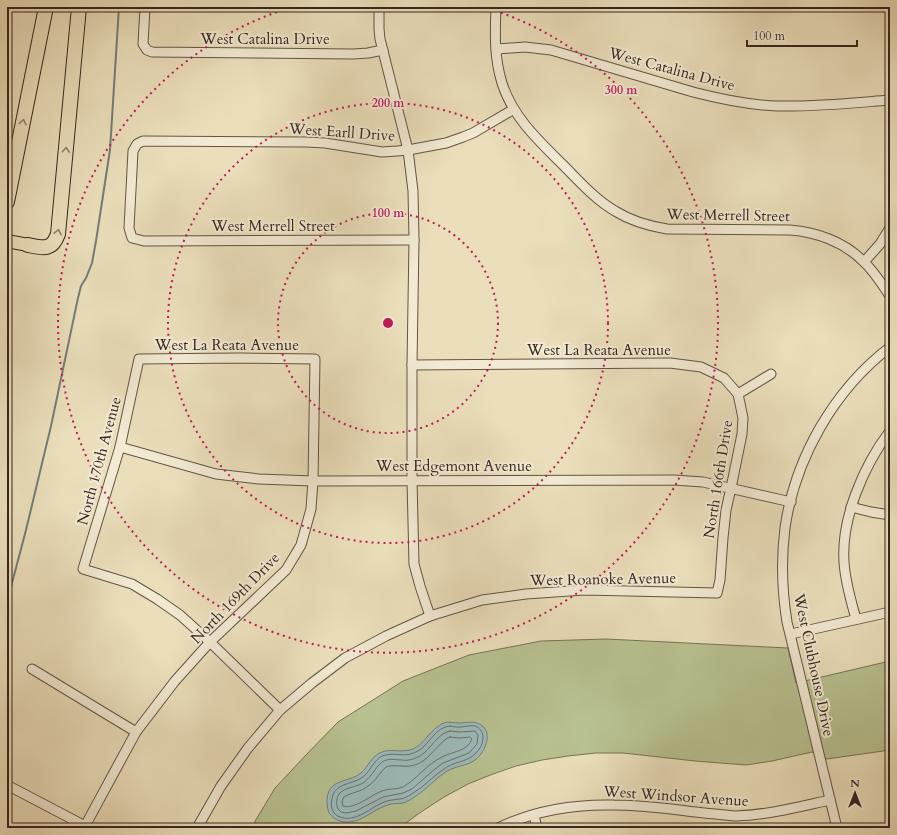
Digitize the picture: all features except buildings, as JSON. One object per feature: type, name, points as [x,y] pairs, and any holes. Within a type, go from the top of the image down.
[{"type":"highway","points":[[7,202],[46,7]]},
{"type":"highway","points":[[28,245],[42,247],[49,246],[54,242],[58,234],[79,7]]},
{"type":"main road","points":[[7,241],[28,245]]},
{"type":"street","name":"West Catalina Drive","points":[[145,7],[143,40],[144,46],[147,50],[152,52],[349,54],[368,53],[383,50]]},
{"type":"street","points":[[378,7],[379,29],[408,150],[413,191],[412,480],[414,564],[430,616]]},
{"type":"street","name":"West Merrell Street","points":[[496,7],[496,60],[502,83],[514,110],[536,139],[593,195],[617,212],[635,221],[656,227],[673,229],[800,231],[820,236],[840,244],[864,262],[877,277],[890,296]]},
{"type":"street","name":"West Catalina Drive","points":[[496,49],[525,47],[551,50],[711,97],[746,103],[776,106],[806,106],[890,100]]},
{"type":"street","name":"West Earll Drive","points":[[132,238],[128,228],[133,151],[137,144],[143,141],[306,142],[325,143],[382,152],[397,151],[446,143],[473,133],[514,110]]},
{"type":"street","points":[[864,262],[880,244],[890,228]]},
{"type":"street","name":"West Merrell Street","points":[[132,238],[144,241],[414,240]]},
{"type":"street","name":"West Clubhouse Drive","points":[[837,828],[784,604],[783,564],[786,527],[795,485],[811,446],[821,428],[831,411],[854,381],[890,347]]},
{"type":"street","name":"West La Reata Avenue","points":[[139,359],[240,358],[315,360]]},
{"type":"street","name":"North 170th Avenue","points":[[139,359],[120,447],[83,569],[132,584],[180,615],[210,642]]},
{"type":"street","name":"North 169th Drive","points":[[87,827],[136,732],[175,681],[210,642],[286,570],[301,545],[311,509],[313,481],[315,360]]},
{"type":"street","name":"West La Reata Avenue","points":[[412,365],[670,363],[701,367],[724,378],[738,394]]},
{"type":"street","points":[[738,394],[771,374]]},
{"type":"street","name":"North 166th Drive","points":[[718,593],[726,510],[742,429],[743,418],[738,394]]},
{"type":"street","points":[[856,619],[844,563],[844,539],[851,507],[860,483],[878,447],[890,431]]},
{"type":"street","name":"West Edgemont Avenue","points":[[120,447],[216,474],[259,479],[313,481],[674,480],[703,482],[791,502]]},
{"type":"street","points":[[851,507],[890,515]]},
{"type":"street","name":"West Roanoke Avenue","points":[[197,828],[221,786],[248,748],[280,710],[345,658],[386,636],[430,616],[482,600],[526,594],[584,590],[718,593]]},
{"type":"street","points":[[790,634],[890,612]]},
{"type":"street","points":[[210,642],[280,710]]},
{"type":"street","points":[[32,669],[136,732]]},
{"type":"street","points":[[7,785],[87,827]]},
{"type":"street","name":"West Windsor Avenue","points":[[498,828],[534,815],[576,807],[633,805],[735,816],[752,816],[830,800]]},
{"type":"street","points":[[534,815],[538,828]]},
{"type":"green space","points":[[606,639],[788,648],[796,683],[890,661],[890,750],[827,759],[812,752],[746,765],[623,753],[596,753],[568,756],[516,766],[468,784],[444,797],[399,828],[251,828],[275,788],[338,722],[403,681],[469,655],[541,641]]},
{"type":"water","points":[[447,722],[475,722],[483,726],[486,730],[487,741],[482,752],[475,760],[469,764],[447,771],[405,803],[390,804],[359,819],[347,822],[340,821],[331,815],[328,809],[327,799],[331,787],[361,773],[375,756],[382,752],[407,751],[415,748],[423,742],[433,730]]},
{"type":"waterway","points":[[7,602],[51,426],[81,286],[92,263],[110,150],[119,7]]}]
